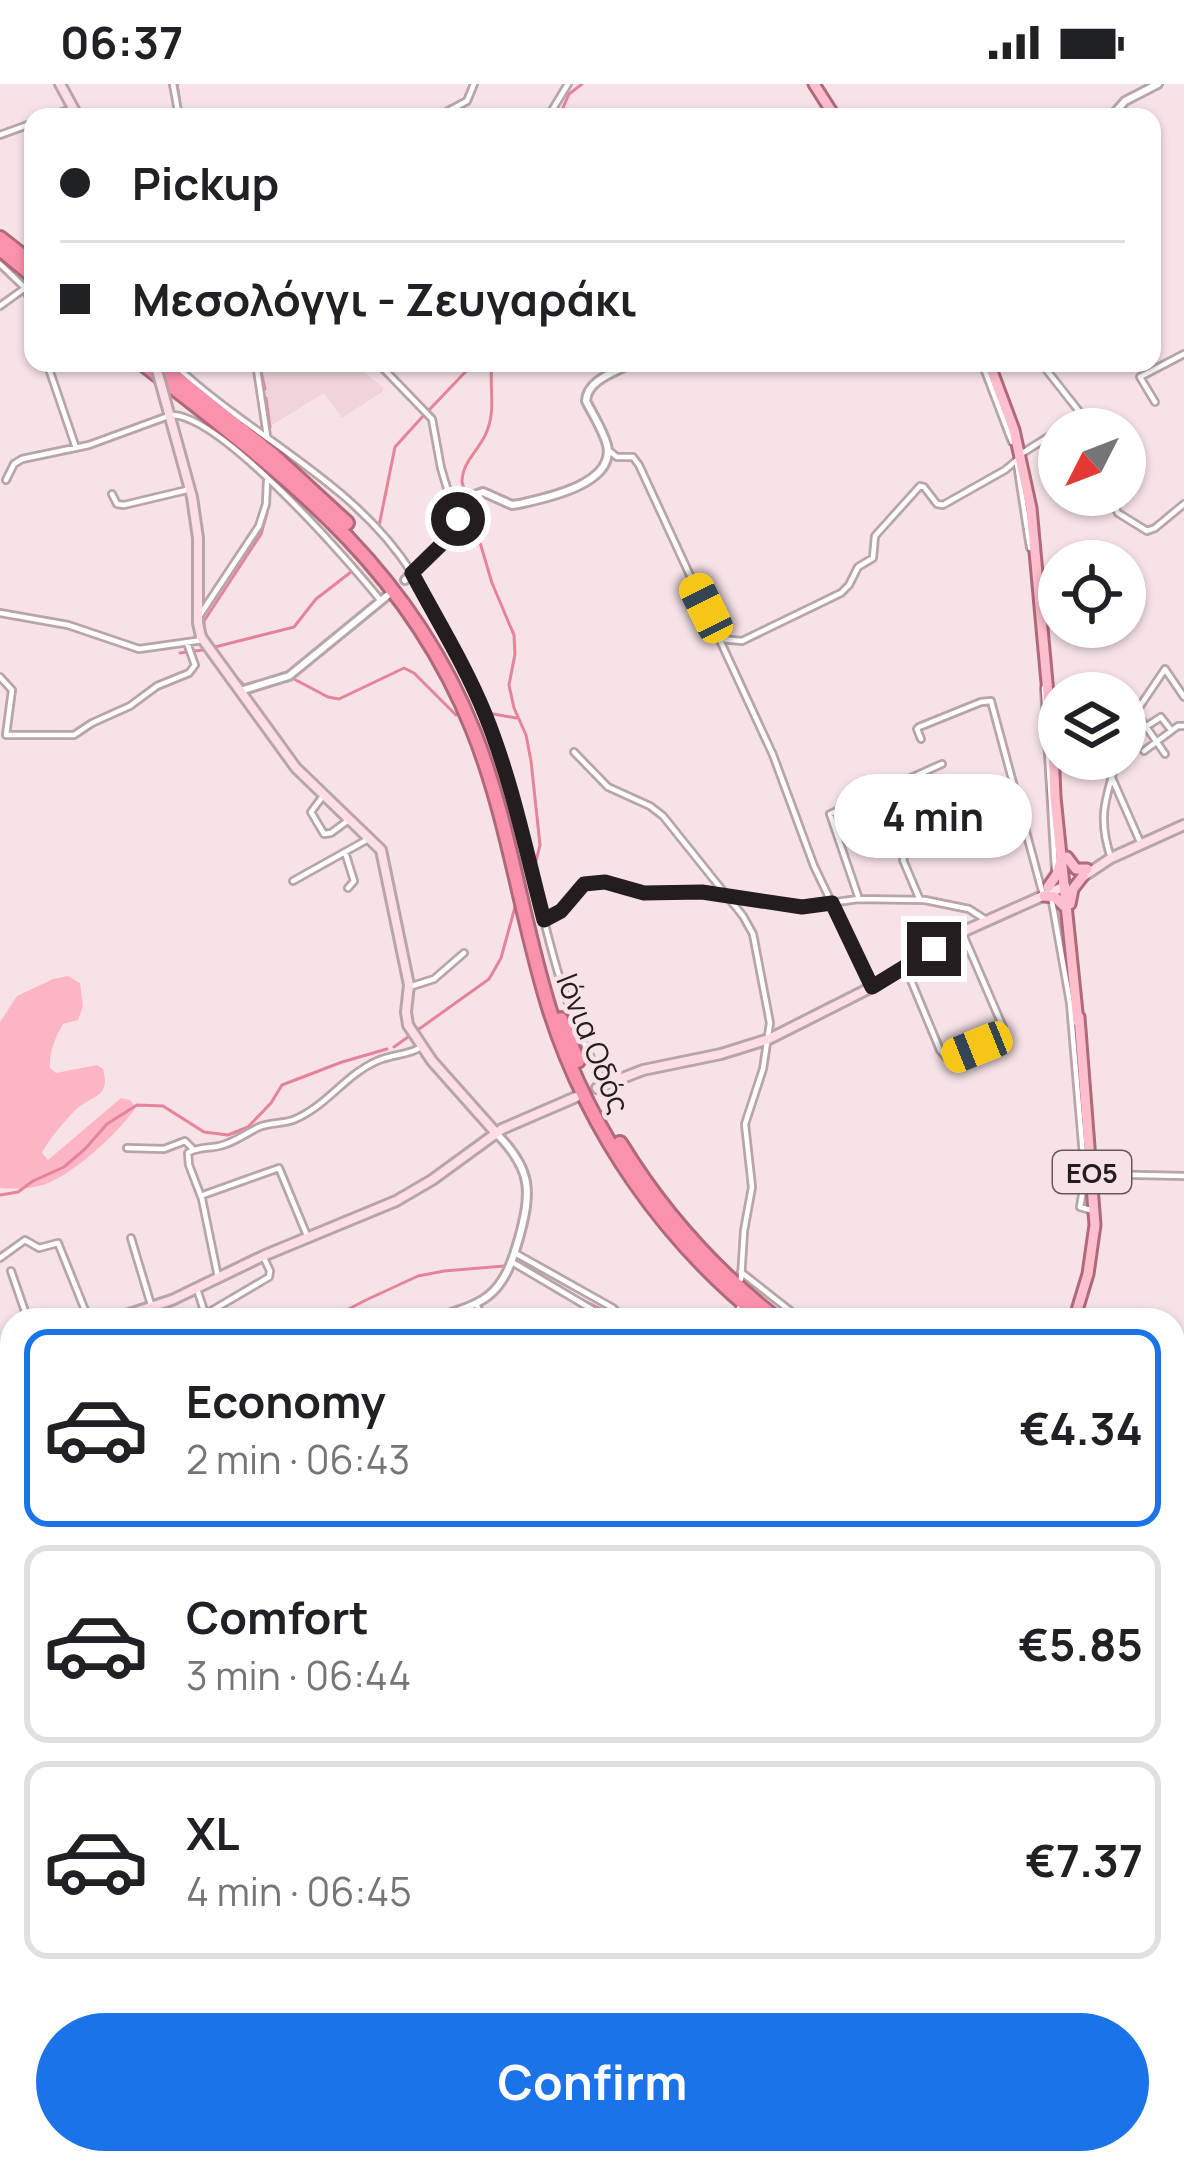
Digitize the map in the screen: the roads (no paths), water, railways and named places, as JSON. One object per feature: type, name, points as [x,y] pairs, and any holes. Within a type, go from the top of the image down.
[{"type":"highway","points":[[21,245],[24,249]]},
{"type":"highway","points":[[0,249],[24,276]]},
{"type":"highway","name":"Ιόνια Οδός","points":[[153,372],[325,512],[389,584],[425,637],[464,710],[483,759],[550,1011],[585,1097],[621,1163],[660,1217],[750,1308]]},
{"type":"highway","name":"Ιόνια Οδός","points":[[168,372],[323,499],[378,558],[420,614],[458,681],[488,750],[557,1010],[598,1104],[641,1177],[675,1221],[723,1273],[764,1308]]},
{"type":"main road","points":[[159,372],[191,489],[203,640],[296,768],[379,848],[409,987],[408,1025],[420,1046],[496,1132]]},
{"type":"main road","points":[[989,372],[1009,413],[1031,508],[1064,854],[1056,887],[1068,908],[1085,872]]},
{"type":"main road","points":[[601,1086],[643,1070],[769,1039],[872,987],[962,932],[1184,825]]},
{"type":"main road","points":[[1064,854],[1074,868],[1085,872]]},
{"type":"main road","name":"ΕΟ5","points":[[1056,887],[1068,908],[1094,1213],[1092,1257],[1077,1308]]},
{"type":"main road","points":[[152,1308],[414,1192],[496,1132],[576,1097]]},
{"type":"street","points":[[453,108],[469,99],[474,84]]},
{"type":"street","points":[[1120,108],[1158,84]]},
{"type":"street","points":[[0,306],[24,286]]},
{"type":"street","points":[[50,372],[76,448]]},
{"type":"street","points":[[185,372],[358,508],[409,576],[457,654],[508,776],[574,1021],[601,1086]]},
{"type":"street","points":[[257,372],[267,436]]},
{"type":"street","points":[[387,372],[430,414],[446,488],[463,500]]},
{"type":"street","points":[[615,372],[594,383],[586,400],[608,450],[617,458],[637,460],[773,755],[795,821],[872,987]]},
{"type":"street","points":[[1048,372],[1076,408]]},
{"type":"street","points":[[1150,372],[1140,377],[1154,402]]},
{"type":"street","points":[[6,480],[22,459],[76,448],[171,415],[201,425],[268,479],[385,598],[289,676],[240,691]]},
{"type":"street","points":[[721,639],[744,640],[844,590],[858,567],[873,558],[875,536],[920,486],[943,505],[1005,470],[1038,444]]},
{"type":"street","points":[[463,500],[487,493],[515,505],[562,491],[602,471],[608,450]]},
{"type":"street","points":[[198,618],[259,526],[268,479]]},
{"type":"street","points":[[112,494],[121,505],[191,489]]},
{"type":"street","points":[[409,576],[456,529],[463,500]]},
{"type":"street","points":[[1123,516],[1148,531],[1184,503]]},
{"type":"street","points":[[0,613],[68,625],[139,649],[188,649],[203,640]]},
{"type":"street","points":[[0,677],[13,690],[6,735],[66,736],[189,673],[195,665],[188,649]]},
{"type":"street","points":[[1146,697],[1165,669],[1184,697]]},
{"type":"street","points":[[1046,671],[1056,887],[1089,1176],[1184,1175]]},
{"type":"street","points":[[921,739],[917,729],[921,725],[991,701],[1056,887]]},
{"type":"street","points":[[1165,754],[1146,726],[1161,717],[1171,730]]},
{"type":"street","points":[[1146,749],[1184,726]]},
{"type":"street","points":[[574,752],[608,787],[663,816],[753,934],[770,1019],[759,1082],[745,1124],[752,1187],[741,1275],[786,1308]]},
{"type":"street","points":[[858,899],[830,814],[942,764]]},
{"type":"street","points":[[1111,780],[1102,819],[1111,858]]},
{"type":"street","points":[[1113,780],[1141,844]]},
{"type":"street","points":[[324,796],[311,814],[324,834],[350,819]]},
{"type":"street","points":[[292,881],[370,838]]},
{"type":"street","points":[[915,844],[903,860],[920,900]]},
{"type":"street","points":[[345,852],[354,881],[348,888]]},
{"type":"street","points":[[544,920],[561,911],[587,883],[618,884],[649,894],[702,892],[802,907],[858,899],[920,900],[969,909],[986,920]]},
{"type":"street","points":[[905,966],[944,1055],[954,1056],[1003,1036],[1004,1027],[962,932]]},
{"type":"street","points":[[409,987],[434,980],[464,953]]},
{"type":"street","points":[[218,1277],[202,1196],[187,1156],[193,1149],[219,1146],[260,1126],[298,1118],[373,1063],[393,1054],[413,1053],[420,1046]]},
{"type":"street","points":[[463,1308],[486,1298],[497,1287],[513,1258],[529,1202],[520,1163],[496,1132]]},
{"type":"street","points":[[127,1148],[164,1149],[185,1141],[193,1149]]},
{"type":"street","points":[[202,1196],[279,1168],[308,1238]]},
{"type":"street","points":[[131,1238],[152,1308]]},
{"type":"street","points":[[0,1258],[25,1240],[39,1248],[58,1243],[84,1308]]},
{"type":"street","points":[[221,1308],[269,1277],[263,1256]]},
{"type":"street","points":[[513,1258],[591,1308]]},
{"type":"street","points":[[513,1258],[613,1308]]},
{"type":"street","points":[[10,1271],[24,1308]]},
{"type":"street","points":[[197,1288],[204,1308]]},
{"type":"street","points":[[476,1303],[478,1308]]},
{"type":"waterway","points":[[177,84],[181,108]]},
{"type":"waterway","points":[[563,108],[569,94],[582,84]]},
{"type":"waterway","points":[[261,372],[265,389]]},
{"type":"waterway","points":[[429,410],[465,372]]},
{"type":"waterway","points":[[492,372],[490,423],[462,482],[492,583],[514,635],[509,685],[531,761],[540,845],[535,865]]},
{"type":"waterway","points":[[266,398],[270,427]]},
{"type":"waterway","points":[[379,526],[395,447],[424,415]]},
{"type":"waterway","points":[[213,647],[204,621],[261,534],[269,490]]},
{"type":"waterway","points":[[211,648],[294,627],[316,599],[351,572]]},
{"type":"waterway","points":[[180,653],[203,650]]},
{"type":"waterway","points":[[292,678],[339,699],[404,668],[456,715]]},
{"type":"waterway","points":[[233,674],[244,685],[277,677]]},
{"type":"waterway","points":[[488,713],[516,718]]},
{"type":"waterway","points":[[394,1047],[489,979],[501,958],[515,907]]},
{"type":"waterway","points":[[0,1195],[18,1192],[64,1167],[107,1124],[137,1105],[163,1106],[204,1132],[228,1135],[248,1127],[282,1085],[387,1049]]},
{"type":"waterway","points":[[351,1308],[418,1276],[504,1266]]},
{"type":"waterway","points":[[572,1295],[599,1308]]}]
